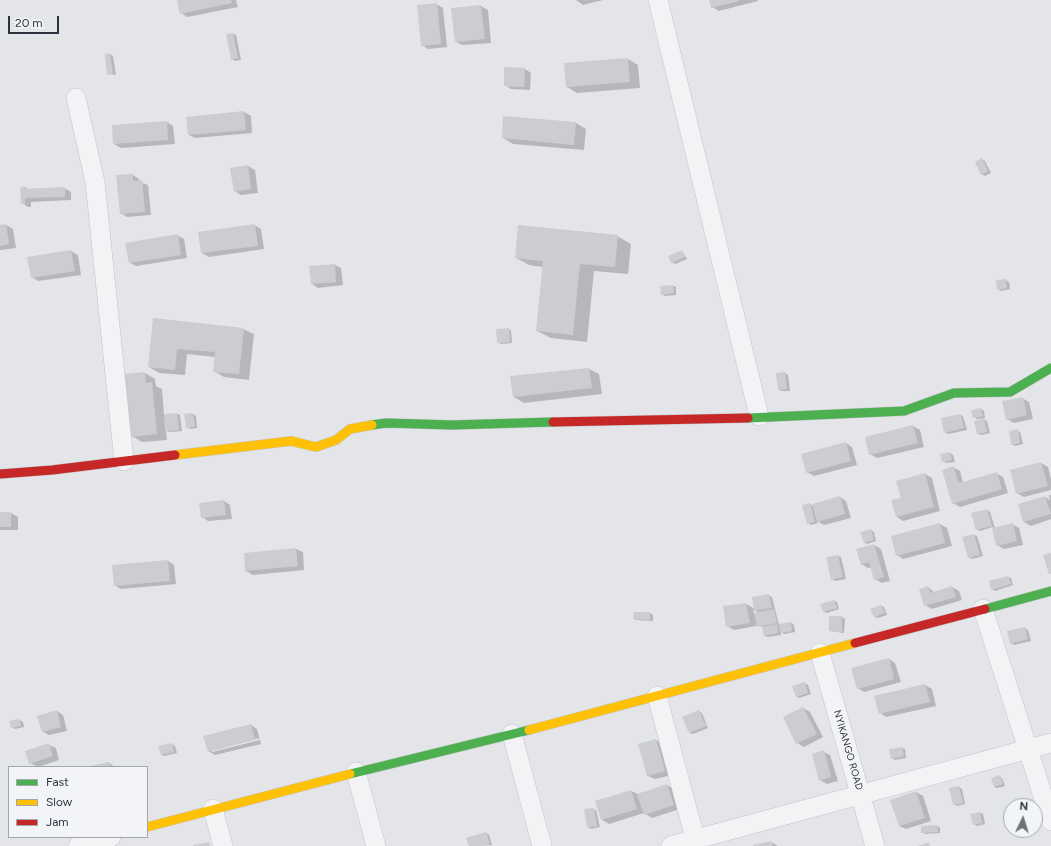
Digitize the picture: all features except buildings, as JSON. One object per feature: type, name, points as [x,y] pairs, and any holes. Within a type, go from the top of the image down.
[{"type":"street","points":[[658,0],[759,416]]},
{"type":"street","points":[[76,98],[95,182],[124,461]]},
{"type":"street","points":[[0,474],[52,470],[291,441],[316,447],[336,440],[350,429],[386,423],[452,425],[759,416],[809,416],[904,411],[954,393],[1010,392],[1051,368]]},
{"type":"street","points":[[148,827],[356,772],[512,734],[1051,591]]},
{"type":"street","points":[[983,609],[1051,821]]},
{"type":"street","name":"NYIKANGO ROAD","points":[[820,653],[875,846]]},
{"type":"street","points":[[657,696],[696,843]]},
{"type":"street","points":[[512,734],[542,846]]},
{"type":"street","points":[[671,846],[696,843],[1051,743]]},
{"type":"street","points":[[356,772],[376,846]]},
{"type":"street","points":[[213,809],[223,846]]},
{"type":"street","points":[[78,846],[107,838]]},
{"type":"traffic: fast","points":[[748,418],[904,411],[954,393],[1010,392],[1051,368]]},
{"type":"traffic: fast","points":[[372,425],[386,423],[452,425],[553,422]]},
{"type":"traffic: fast","points":[[985,609],[1051,591]]},
{"type":"traffic: fast","points":[[350,774],[529,730]]},
{"type":"traffic: slow","points":[[175,455],[291,441],[316,447],[336,440],[350,429],[372,425]]},
{"type":"traffic: slow","points":[[529,730],[855,643]]},
{"type":"traffic: slow","points":[[148,827],[350,774]]},
{"type":"traffic: jam","points":[[553,422],[748,418]]},
{"type":"traffic: jam","points":[[0,474],[52,470],[175,455]]},
{"type":"traffic: jam","points":[[855,643],[985,609]]}]
